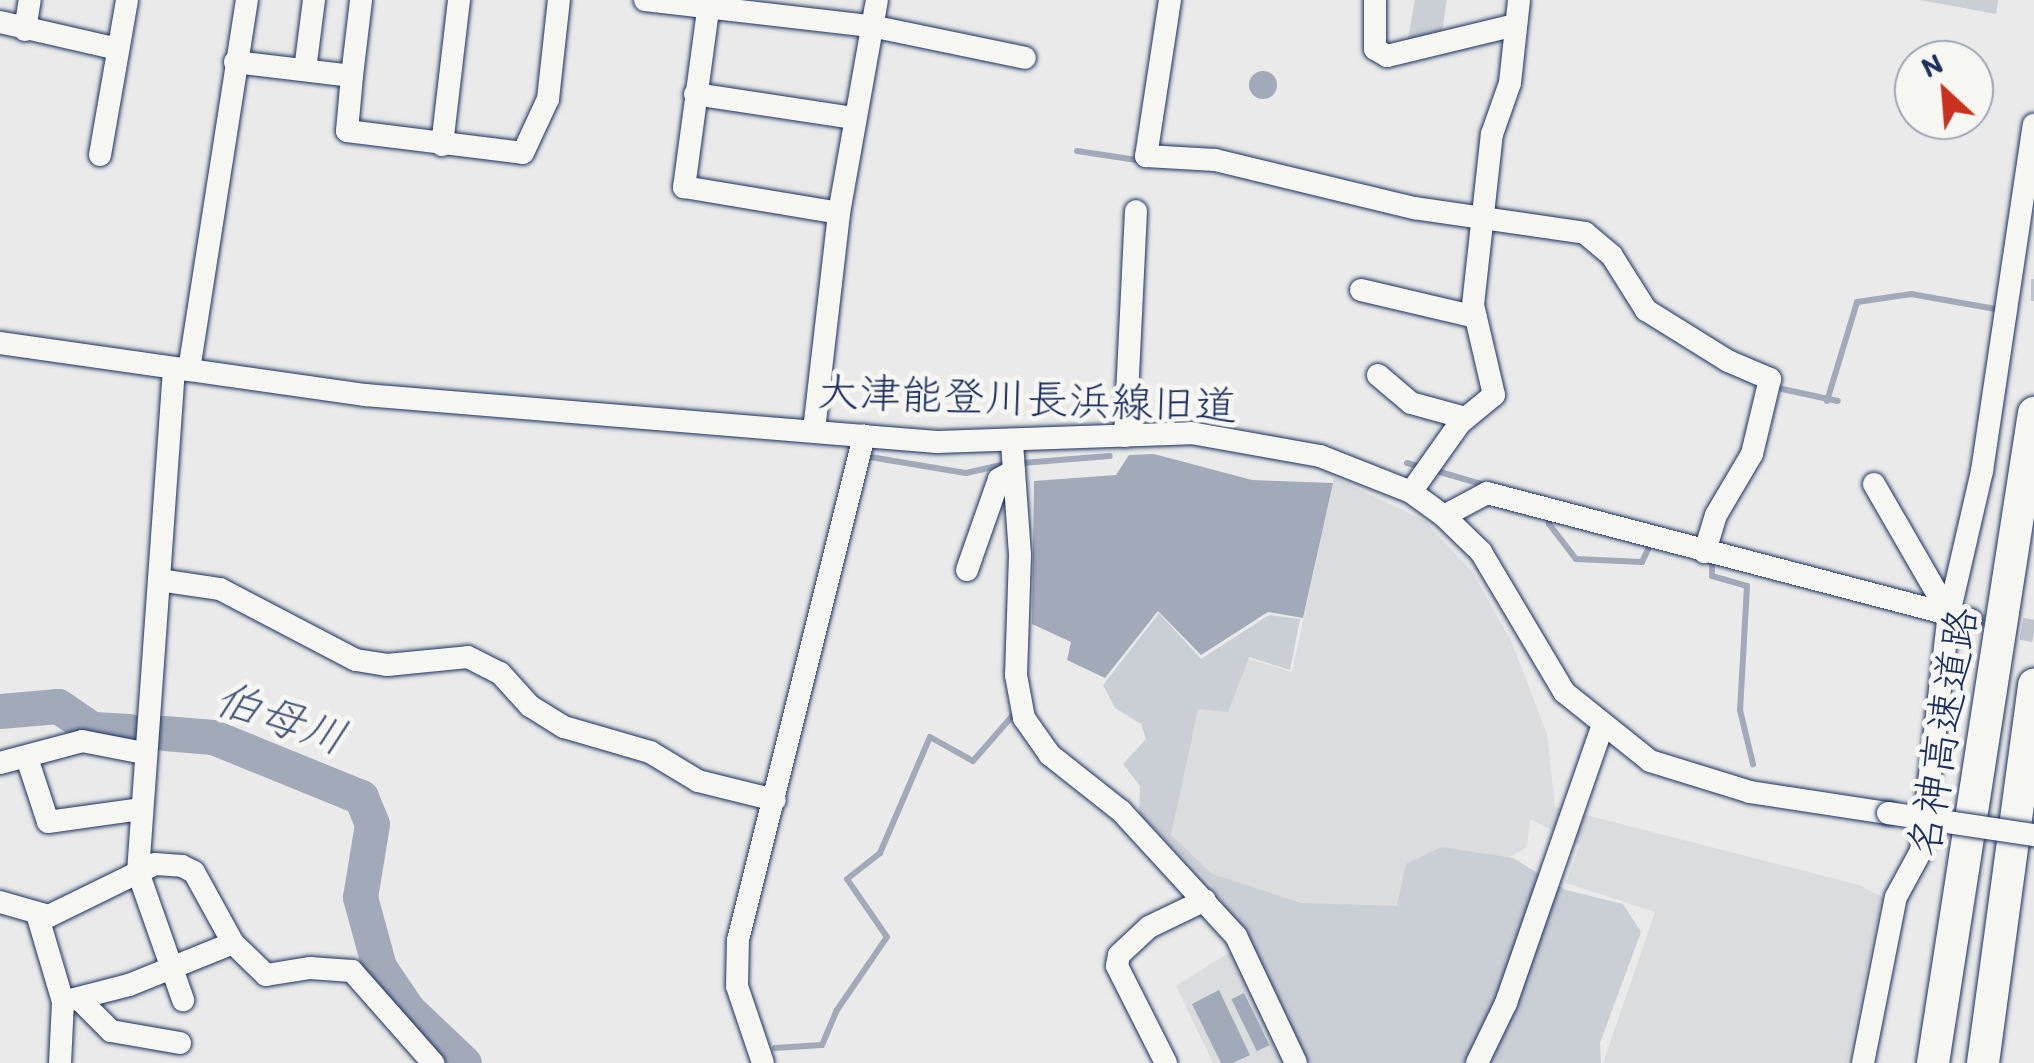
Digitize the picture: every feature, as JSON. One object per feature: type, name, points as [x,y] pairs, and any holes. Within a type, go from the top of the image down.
[{"type":"highway","name":"名神高速道路","points":[[1932,1063],[2034,413]]},
{"type":"highway","name":"名神高速道路","points":[[1984,1063],[2034,684]]},
{"type":"street","points":[[25,30],[30,0]]},
{"type":"street","points":[[100,155],[127,0]]},
{"type":"street","points":[[183,1000],[138,872],[140,809],[182,370],[247,0]]},
{"type":"street","points":[[305,70],[314,0]]},
{"type":"street","points":[[362,0],[348,131],[523,153],[548,98],[559,0]]},
{"type":"street","points":[[442,144],[460,0]]},
{"type":"street","points":[[645,0],[709,4],[871,26],[1025,58]]},
{"type":"street","points":[[814,430],[839,214],[877,0]]},
{"type":"street","points":[[1170,0],[1146,156],[1215,160],[1379,202],[1585,232],[1612,256],[1646,310],[1713,354],[1770,379],[1752,454],[1716,514],[1705,552]]},
{"type":"street","points":[[1375,0],[1370,27],[1375,49],[1388,56],[1515,24]]},
{"type":"street","points":[[1410,492],[1466,418],[1494,395],[1476,317],[1492,134],[1510,83],[1519,0]]},
{"type":"street","points":[[709,4],[684,187],[839,214]]},
{"type":"street","points":[[0,22],[118,49]]},
{"type":"street","points":[[235,62],[352,76]]},
{"type":"street","points":[[695,94],[854,118]]},
{"type":"street","points":[[1863,1063],[1896,897],[1921,851],[1982,471],[2021,288],[2034,125]]},
{"type":"street","points":[[1126,436],[1136,211]]},
{"type":"street","points":[[1361,290],[1476,317]]},
{"type":"street","name":"大津能登川長浜線旧道","points":[[0,343],[365,395],[864,436],[1012,444],[1191,433],[1320,456],[1410,492],[1444,516],[1480,552],[1564,692],[1602,728],[1650,761],[1697,778],[1888,814],[2034,835]]},
{"type":"street","points":[[1378,374],[1411,403],[1466,418]]},
{"type":"street","points":[[763,1063],[737,986],[736,962],[864,436]]},
{"type":"street","points":[[1012,444],[1016,675],[1024,718],[1050,755],[1121,811],[1236,936],[1296,1063]]},
{"type":"street","points":[[967,570],[999,479],[1014,471]]},
{"type":"street","points":[[1874,484],[1960,617]]},
{"type":"street","points":[[1444,516],[1487,493],[1960,617]]},
{"type":"street","points":[[159,580],[220,589],[356,660],[387,665],[468,657],[500,673],[530,706],[564,727],[650,752],[698,781],[775,800]]},
{"type":"street","points":[[1476,1063],[1506,1003],[1602,728]]},
{"type":"street","points":[[0,763],[82,741],[144,753]]},
{"type":"street","points":[[27,758],[48,822],[140,809]]},
{"type":"street","points":[[0,902],[37,914],[81,904],[138,872],[164,863],[194,872],[233,943],[266,975],[310,968],[352,971],[433,1063]]},
{"type":"street","points":[[1166,1063],[1117,966],[1119,956],[1148,927],[1205,900]]},
{"type":"street","points":[[37,914],[71,1001],[60,1063]]},
{"type":"street","points":[[71,1001],[172,970],[233,943]]},
{"type":"street","points":[[71,1001],[111,1030],[180,1043]]},
{"type":"shaded area","points":[[1415,0],[1447,0],[1441,37],[1407,43]]},
{"type":"shaded area","points":[[1920,0],[1998,0],[1996,14]]},
{"type":"shaded area","points":[[1334,477],[1425,521],[1473,573],[1512,643],[1547,734],[1555,807],[1859,885],[1882,897],[1847,1063],[1603,1063],[1655,912],[1566,883],[1580,845],[1530,819],[1527,847],[1435,901],[1287,1063],[1213,1063],[1176,986],[1251,939],[1157,835],[1171,796],[1172,721],[1233,654],[1292,672]]},
{"type":"shaded area","points":[[1159,613],[1201,659],[1269,615],[1300,619],[1290,670],[1249,657],[1228,712],[1198,709],[1171,835],[1212,874],[1301,903],[1397,906],[1406,864],[1441,847],[1513,858],[1566,890],[1623,904],[1641,932],[1600,1043],[1601,1063],[1309,1063],[1261,964],[1211,884],[1139,814],[1140,786],[1123,764],[1146,739],[1141,724],[1115,708],[1103,685]]},
{"type":"water","points":[[1263,71],[1273,75],[1277,85],[1273,95],[1263,99],[1253,95],[1249,85],[1253,75]]},
{"type":"water","points":[[1154,454],[1252,480],[1333,483],[1303,618],[1268,612],[1201,655],[1158,611],[1105,678],[1067,660],[1071,642],[1032,624],[1034,481],[1116,475],[1129,455]]},
{"type":"water","points":[[1219,990],[1250,1055],[1233,1063],[1221,1063],[1192,1004]]},
{"type":"water","points":[[1244,993],[1269,1045],[1257,1051],[1231,999]]},
{"type":"waterway","points":[[1077,151],[1143,161]]},
{"type":"waterway","points":[[1827,401],[1857,302],[1911,294],[1996,309]]},
{"type":"waterway","points":[[1782,389],[1838,401]]},
{"type":"waterway","points":[[1022,463],[1110,456]]},
{"type":"waterway","points":[[870,457],[966,473],[1006,464]]},
{"type":"waterway","points":[[1407,463],[1421,467]]},
{"type":"waterway","points":[[1433,470],[1488,486]]},
{"type":"waterway","points":[[1548,513],[1549,524],[1576,559],[1642,562],[1650,545]]},
{"type":"waterway","points":[[1705,560],[1712,562],[1712,576],[1747,586],[1740,710],[1753,764]]},
{"type":"waterway","name":"伯母川","points":[[0,711],[58,706],[92,729],[129,731]]},
{"type":"waterway","points":[[775,1048],[822,1045],[837,1010],[887,937],[847,879],[880,853],[930,737],[973,761],[1015,713]]},
{"type":"waterway","name":"伯母川","points":[[164,733],[213,737],[361,797],[372,824],[360,897],[379,967],[408,1010],[464,1063]]},
{"type":"tunnel","points":[[1989,623],[2034,631]]}]
